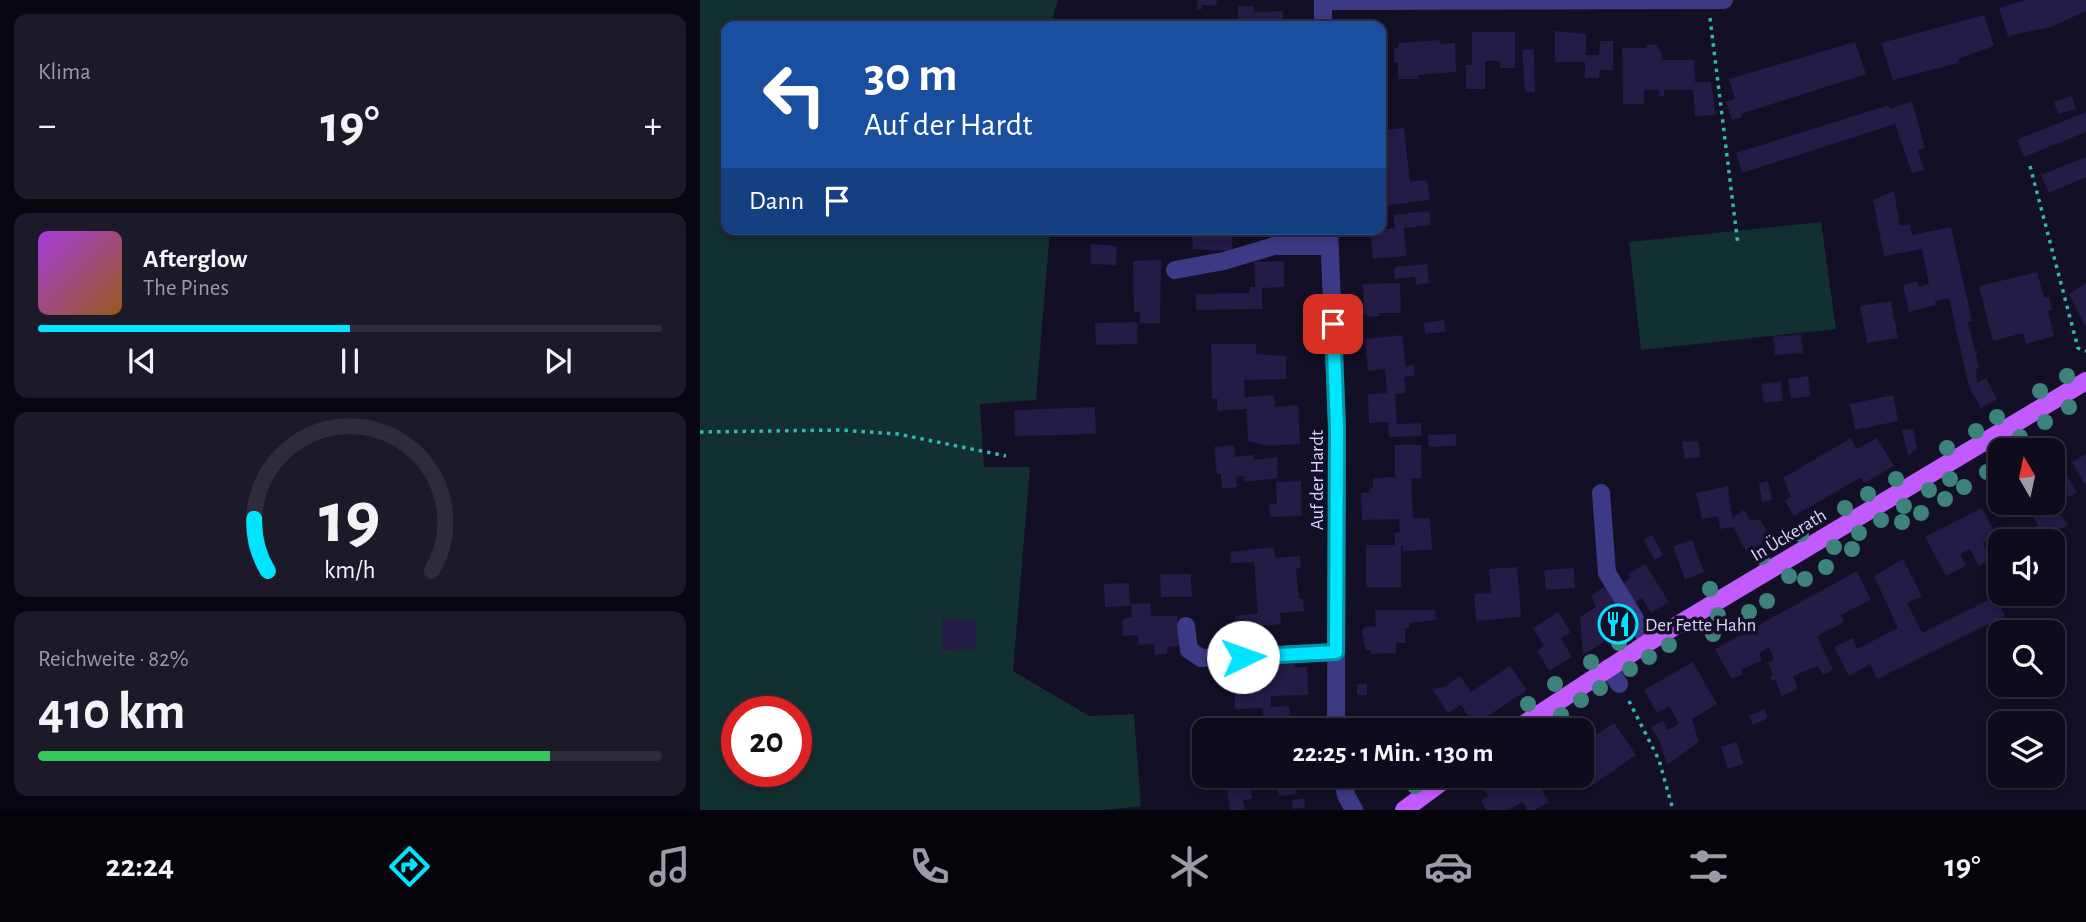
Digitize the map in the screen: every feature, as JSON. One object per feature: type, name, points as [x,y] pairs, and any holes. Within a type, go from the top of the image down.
[{"type":"main road","name":"In Ückerath","points":[[1533,718],[1649,642],[2086,381]]},
{"type":"main road","points":[[1404,810],[1434,788]]},
{"type":"street","points":[[1323,21],[1323,1],[1708,1]]},
{"type":"street","points":[[1175,270],[1224,261],[1274,246],[1330,237]]},
{"type":"street","name":"Auf der Hardt","points":[[1330,237],[1337,428],[1336,718]]},
{"type":"street","points":[[1601,493],[1607,573],[1649,642]]},
{"type":"street","points":[[1186,626],[1189,650],[1201,657],[1336,652]]},
{"type":"street","points":[[1608,668],[1619,684]]},
{"type":"street","points":[[1345,788],[1354,810]]},
{"type":"path","points":[[1708,1],[1738,245]]},
{"type":"path","points":[[2030,166],[2078,348],[2086,351]]},
{"type":"path","points":[[700,432],[840,430],[898,434],[1006,456]]},
{"type":"path","points":[[1619,684],[1646,730],[1659,760],[1673,810]]},
{"type":"green space","points":[[700,0],[1058,0],[1052,21],[721,21],[721,235],[1050,235],[1036,400],[980,404],[984,467],[1030,467],[1013,671],[1089,716],[1134,714],[1141,806],[1104,810],[700,810]]},
{"type":"green space","points":[[1821,222],[1836,329],[1641,350],[1629,242]]},
{"type":"building","points":[[1198,0],[1217,0],[1216,6],[1202,5],[1202,9],[1197,9]]},
{"type":"building","points":[[2025,0],[2086,0],[2086,11],[2051,27],[2008,36],[1999,8]]},
{"type":"building","points":[[1238,6],[1254,6],[1254,12],[1283,11],[1283,21],[1238,19]]},
{"type":"building","points":[[1984,15],[1994,46],[1958,59],[1958,63],[1893,80],[1881,43]]},
{"type":"building","points":[[1555,31],[1586,34],[1586,55],[1599,55],[1600,41],[1613,41],[1613,70],[1600,70],[1599,78],[1585,78],[1585,62],[1555,62]]},
{"type":"building","points":[[1472,32],[1515,32],[1515,68],[1500,68],[1500,61],[1485,61],[1485,89],[1466,89],[1466,65],[1472,65]]},
{"type":"building","points":[[1440,40],[1440,44],[1455,43],[1456,72],[1418,75],[1418,79],[1398,79],[1394,48],[1398,49],[1398,43]]},
{"type":"building","points":[[1855,42],[1866,74],[1741,114],[1742,117],[1732,120],[1726,102],[1735,99],[1729,79]]},
{"type":"building","points":[[1646,45],[1656,45],[1662,53],[1662,60],[1694,60],[1695,82],[1711,82],[1716,115],[1695,116],[1693,90],[1664,90],[1664,96],[1659,96],[1659,90],[1644,90],[1644,104],[1623,104],[1622,48],[1646,48]]},
{"type":"building","points":[[1534,49],[1535,92],[1525,92],[1522,50]]},
{"type":"building","points":[[2072,96],[2076,109],[2058,114],[2054,102]]},
{"type":"building","points":[[1912,101],[1925,148],[1918,150],[1924,170],[1912,173],[1895,124],[1742,173],[1736,153],[1889,105],[1890,109]]},
{"type":"building","points":[[2086,112],[2086,132],[2024,157],[2017,140]]},
{"type":"building","points":[[1404,128],[1410,182],[1427,180],[1430,200],[1386,205],[1386,130]]},
{"type":"building","points":[[2086,157],[2086,177],[2049,193],[2041,175]]},
{"type":"building","points":[[1894,191],[1900,226],[1910,224],[1912,235],[1951,227],[1972,321],[1968,322],[1978,354],[1977,383],[1986,378],[1997,399],[1981,408],[1969,387],[1949,298],[1935,301],[1936,305],[1909,312],[1903,285],[1917,281],[1918,287],[1929,284],[1922,249],[1884,256],[1873,200]]},
{"type":"building","points":[[1429,211],[1431,225],[1404,228],[1407,256],[1373,259],[1370,235],[1386,235],[1386,229],[1395,228],[1393,215]]},
{"type":"building","points":[[1192,235],[1233,235],[1232,251],[1193,249]]},
{"type":"building","points":[[1091,244],[1117,246],[1116,265],[1090,264]]},
{"type":"building","points":[[1161,260],[1160,323],[1140,323],[1140,312],[1134,312],[1133,261]]},
{"type":"building","points":[[1284,261],[1284,287],[1262,288],[1262,309],[1196,310],[1196,294],[1250,293],[1250,287],[1255,287],[1254,262]]},
{"type":"building","points":[[1427,264],[1429,283],[1416,285],[1415,277],[1395,279],[1394,267]]},
{"type":"building","points":[[2037,272],[2044,298],[2049,296],[2052,310],[2048,311],[2054,336],[2026,344],[2023,333],[1993,341],[1979,286]]},
{"type":"building","points":[[1400,283],[1401,313],[1379,313],[1379,316],[1367,317],[1367,314],[1364,314],[1363,284]]},
{"type":"building","points":[[2086,283],[2086,328],[2069,294]]},
{"type":"building","points":[[1891,301],[1898,338],[1867,343],[1860,306]]},
{"type":"building","points":[[1444,320],[1445,332],[1425,334],[1424,323]]},
{"type":"building","points":[[1137,322],[1138,344],[1096,345],[1095,323]]},
{"type":"building","points":[[1801,334],[1803,353],[1775,355],[1773,337]]},
{"type":"building","points":[[1402,335],[1406,366],[1414,365],[1415,376],[1404,377],[1406,393],[1395,394],[1397,424],[1421,423],[1421,436],[1389,437],[1388,422],[1369,423],[1368,394],[1387,393],[1385,369],[1368,371],[1365,339]]},
{"type":"building","points":[[1211,344],[1256,344],[1256,354],[1286,356],[1286,379],[1244,380],[1245,397],[1274,395],[1275,407],[1298,405],[1300,444],[1269,446],[1248,441],[1246,409],[1217,411],[1217,398],[1212,399]]},
{"type":"building","points":[[1808,376],[1811,396],[1791,399],[1788,379]]},
{"type":"building","points":[[1781,381],[1783,401],[1764,403],[1761,384]]},
{"type":"building","points":[[1893,395],[1898,421],[1855,430],[1850,404]]},
{"type":"building","points":[[1095,407],[1096,434],[1015,436],[1014,410]]},
{"type":"building","points":[[1913,429],[1917,449],[1908,455],[1902,430]]},
{"type":"building","points":[[1456,434],[1456,446],[1429,447],[1428,435]]},
{"type":"building","points":[[1851,438],[1857,449],[1877,438],[1894,466],[1864,483],[1861,477],[1794,516],[1785,501],[1791,497],[1783,478]]},
{"type":"building","points":[[1698,441],[1700,457],[1685,459],[1682,442]]},
{"type":"building","points":[[1234,445],[1235,457],[1253,455],[1254,460],[1277,457],[1278,478],[1245,482],[1244,476],[1236,477],[1237,487],[1222,489],[1221,474],[1217,474],[1214,447]]},
{"type":"building","points":[[1395,445],[1421,445],[1422,478],[1411,478],[1413,518],[1430,518],[1432,550],[1403,551],[1401,546],[1401,587],[1366,587],[1366,545],[1395,545],[1395,533],[1400,532],[1399,519],[1362,520],[1361,493],[1370,492],[1373,478],[1395,477]]},
{"type":"building","points":[[2086,454],[2086,487],[2072,462]]},
{"type":"building","points":[[2067,475],[2077,493],[2068,497],[2065,493]]},
{"type":"building","points":[[1301,481],[1302,516],[1270,517],[1269,504],[1277,504],[1276,482]]},
{"type":"building","points":[[1768,481],[1772,500],[1762,502],[1759,483]]},
{"type":"building","points":[[1728,486],[1732,518],[1744,510],[1750,520],[1760,520],[1767,531],[1763,534],[1767,541],[1747,553],[1733,527],[1720,529],[1718,516],[1702,519],[1696,493]]},
{"type":"building","points":[[1982,508],[1993,529],[1988,529],[1988,540],[1983,543],[1988,552],[1988,561],[1979,566],[1970,549],[1960,554],[1966,566],[1946,576],[1925,537]]},
{"type":"building","points":[[2032,515],[2061,515],[2068,525],[2061,529],[2031,529],[2038,525]]},
{"type":"building","points":[[1652,535],[1663,555],[1655,560],[1643,540]]},
{"type":"building","points":[[1692,540],[1704,572],[1685,580],[1673,546]]},
{"type":"building","points":[[1274,547],[1275,558],[1300,556],[1301,568],[1296,569],[1299,599],[1303,599],[1304,611],[1280,613],[1281,624],[1237,629],[1235,616],[1258,613],[1254,562],[1231,563],[1230,552]]},
{"type":"building","points":[[1903,559],[1922,596],[1907,603],[1922,633],[1988,600],[1988,606],[2000,606],[2005,616],[1988,620],[1988,624],[1877,679],[1870,664],[1849,676],[1834,647],[1852,638],[1857,649],[1898,628],[1874,576]]},
{"type":"building","points":[[1645,564],[1669,602],[1651,613],[1642,598],[1633,603],[1622,584],[1630,578],[1628,574]]},
{"type":"building","points":[[1517,567],[1521,617],[1476,621],[1474,594],[1491,593],[1489,569]]},
{"type":"building","points":[[1574,568],[1575,588],[1546,590],[1544,570]]},
{"type":"building","points":[[1857,571],[1871,600],[1841,615],[1844,622],[1817,636],[1833,670],[1823,675],[1818,666],[1793,676],[1798,689],[1782,696],[1775,679],[1772,681],[1770,677],[1773,675],[1768,663],[1774,660],[1769,647],[1759,653],[1762,660],[1741,670],[1743,674],[1732,679],[1715,649]]},
{"type":"building","points":[[1160,574],[1191,574],[1192,597],[1161,597]]},
{"type":"building","points":[[1129,583],[1130,606],[1105,607],[1104,584]]},
{"type":"building","points":[[1604,587],[1629,626],[1583,655],[1580,617],[1596,607],[1591,596]]},
{"type":"building","points":[[1150,603],[1151,616],[1177,616],[1179,646],[1167,647],[1167,654],[1155,655],[1154,644],[1139,645],[1138,635],[1123,636],[1122,619],[1132,617],[1131,604]]},
{"type":"building","points":[[1375,610],[1435,610],[1436,620],[1409,623],[1409,628],[1405,628],[1405,643],[1396,643],[1396,653],[1371,654],[1371,650],[1366,650],[1362,631],[1365,627],[1376,626]]},
{"type":"building","points":[[1558,612],[1571,632],[1561,638],[1572,657],[1549,671],[1537,651],[1544,646],[1533,628]]},
{"type":"building","points":[[942,618],[976,620],[976,649],[942,650]]},
{"type":"building","points":[[1295,661],[1295,667],[1307,667],[1308,695],[1271,696],[1271,707],[1289,706],[1290,718],[1264,718],[1262,708],[1235,709],[1235,690],[1265,689],[1265,672],[1274,668],[1274,662]]},
{"type":"building","points":[[1693,662],[1717,704],[1692,719],[1699,742],[1667,765],[1660,742],[1651,727],[1663,720],[1668,730],[1679,724],[1669,706],[1657,713],[1644,690]]},
{"type":"building","points":[[1510,666],[1527,690],[1485,718],[1469,718],[1461,705],[1448,713],[1432,689],[1444,687],[1460,676],[1471,692]]},
{"type":"building","points":[[1357,684],[1367,684],[1367,695],[1357,695]]},
{"type":"building","points":[[1764,709],[1768,718],[1753,725],[1749,716]]},
{"type":"building","points":[[1614,723],[1636,755],[1594,784],[1594,736]]},
{"type":"building","points":[[1737,742],[1743,764],[1728,769],[1721,747]]},
{"type":"building","points":[[1227,788],[1250,788],[1252,799],[1243,800],[1245,810],[1230,810]]},
{"type":"building","points":[[1295,788],[1296,794],[1279,796],[1278,789]]},
{"type":"building","points":[[1483,788],[1541,788],[1549,802],[1535,810],[1527,810],[1523,802],[1509,810],[1486,810],[1481,800],[1488,796]]},
{"type":"building","points":[[1304,798],[1305,808],[1293,809],[1292,800]]},
{"type":"place","name":"Der Fette Hahn","points":[[1618,624]]},
{"type":"route","points":[[1243,657],[1336,652],[1337,428],[1333,324]]}]
